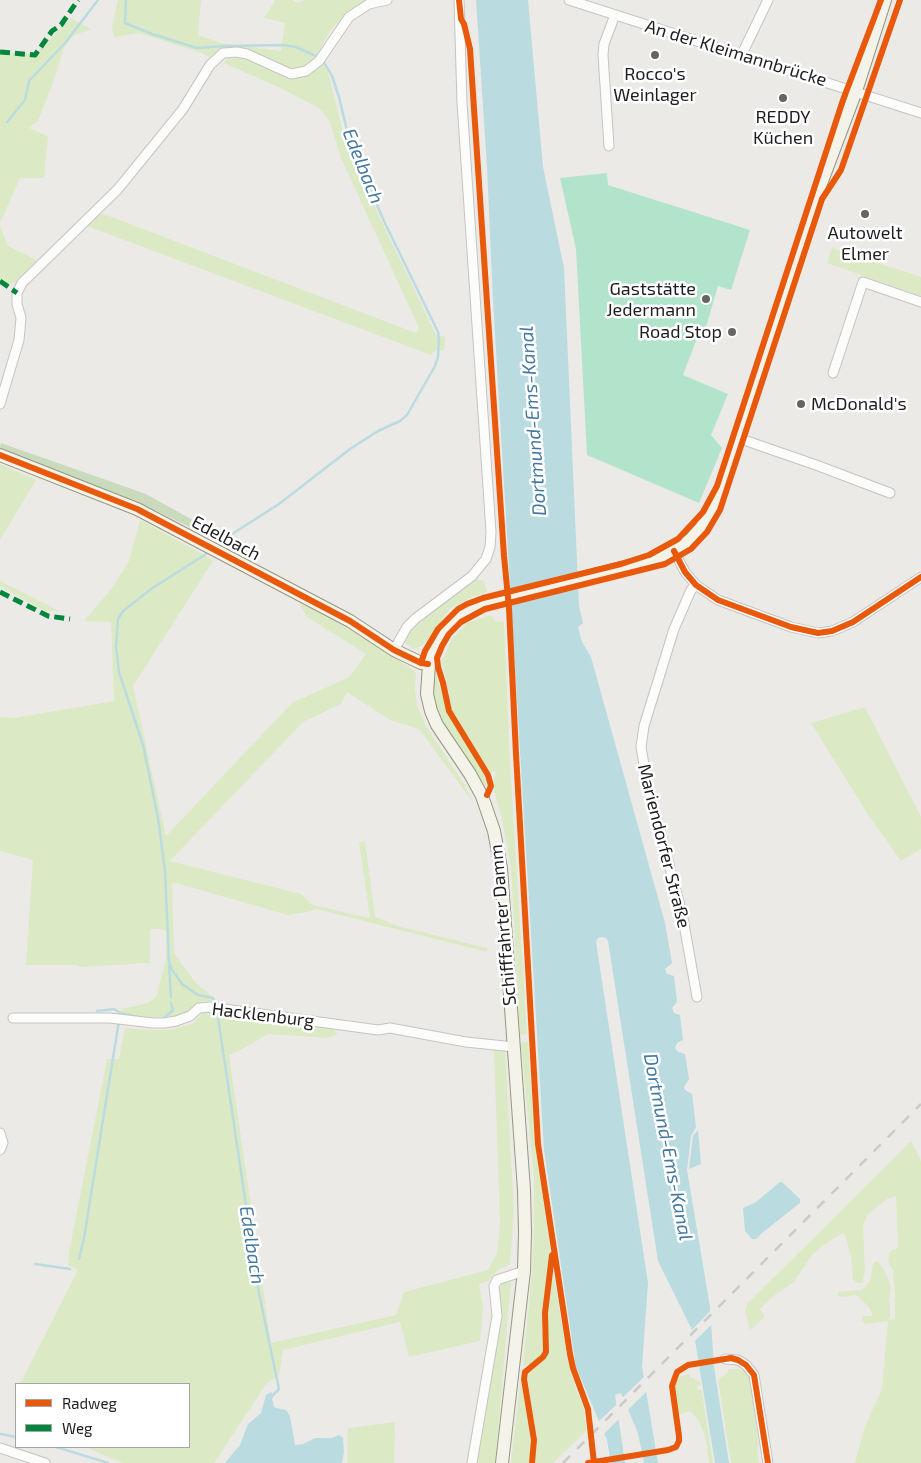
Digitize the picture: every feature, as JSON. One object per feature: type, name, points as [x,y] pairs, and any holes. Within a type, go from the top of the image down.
[{"type":"main road","name":"Schifffahrter Damm","points":[[502,1463],[524,1271],[524,1204],[501,868],[494,831],[482,796],[434,719],[427,694],[429,664],[439,639],[454,621],[476,606],[647,562],[674,551],[690,540],[701,528],[712,511],[719,495],[819,189],[856,91],[885,0]]},
{"type":"main road","name":"Edelbach","points":[[0,455],[137,508],[350,621],[394,650],[421,663],[429,664]]},
{"type":"street","points":[[0,404],[19,340],[21,318],[17,304],[17,293],[22,283],[118,189],[183,109],[210,65],[223,53],[237,52],[292,74],[306,71],[319,61],[349,17],[369,4],[387,0]]},
{"type":"street","points":[[394,650],[407,627],[415,619],[472,576],[486,559],[490,547],[491,532],[462,103],[459,0]]},
{"type":"street","name":"An der Kleimannbrücke","points":[[569,0],[921,112]]},
{"type":"street","points":[[742,54],[768,0]]},
{"type":"street","points":[[609,146],[603,55],[604,44],[615,15]]},
{"type":"street","points":[[833,373],[863,282],[921,302]]},
{"type":"street","points":[[738,438],[890,493]]},
{"type":"street","points":[[674,551],[685,572],[696,584],[718,600],[803,630],[824,633],[842,628],[853,622],[921,577]]},
{"type":"street","name":"Mariendorfer Straße","points":[[696,584],[691,590],[674,629],[644,726],[641,747],[647,782],[682,914],[696,997]]},
{"type":"street","name":"Hacklenburg","points":[[13,1018],[110,1018],[164,1023],[190,1016],[199,1008],[210,1007],[378,1030],[390,1028],[466,1042],[514,1047]]},
{"type":"street","points":[[0,1133],[3,1143],[0,1150]]},
{"type":"street","points":[[472,1463],[497,1316],[494,1286],[497,1280],[524,1271]]},
{"type":"street","points":[[725,1359],[738,1360],[746,1365],[754,1375],[768,1463]]},
{"type":"street","points":[[0,1448],[27,1461],[46,1463]]},
{"type":"green space","points":[[118,0],[201,0],[198,35],[221,43],[281,51],[285,23],[264,18],[275,1],[273,0],[292,0],[298,3],[305,0],[368,0],[348,11],[330,31],[316,56],[304,66],[293,70],[222,50],[211,58],[202,53],[139,33],[114,37],[112,27]]},
{"type":"green space","points":[[71,18],[91,29],[73,36],[64,48],[38,121],[29,128],[48,136],[44,178],[20,178],[0,223],[0,52],[35,54]]},
{"type":"green space","points":[[228,57],[245,58],[291,78],[307,75],[319,65],[326,64],[346,143],[357,170],[436,335],[446,337],[444,350],[434,351],[431,355],[87,226],[101,213],[416,333],[419,328],[341,158],[329,120],[319,108],[224,63]]},
{"type":"green space","points":[[607,173],[608,185],[750,230],[731,290],[718,286],[706,327],[699,333],[683,375],[728,394],[711,435],[722,448],[699,503],[587,455],[576,249],[560,178]]},
{"type":"green space","points":[[0,225],[8,246],[37,260],[15,283],[0,286]]},
{"type":"green space","points":[[832,248],[921,277],[921,296],[827,263]]},
{"type":"green space","points":[[1,443],[146,494],[225,538],[200,532],[138,502],[19,458],[0,448]]},
{"type":"green space","points":[[0,464],[36,480],[0,540]]},
{"type":"green space","points":[[140,520],[213,561],[133,686],[166,836],[292,703],[349,677],[366,654],[307,617],[299,604],[311,608],[372,642],[416,672],[417,705],[426,726],[466,787],[472,801],[419,729],[390,720],[347,692],[341,704],[303,722],[170,861],[301,894],[313,905],[370,918],[359,842],[365,841],[375,917],[401,927],[487,948],[487,952],[316,909],[288,915],[172,882],[174,953],[195,982],[218,1002],[203,1001],[191,1011],[174,1017],[119,1014],[121,1009],[148,1003],[156,997],[166,959],[166,931],[162,929],[150,929],[150,963],[81,967],[77,965],[26,965],[33,860],[0,851],[0,717],[14,718],[114,701],[111,622],[84,621],[112,588],[129,561]]},
{"type":"green space","points":[[474,579],[484,581],[487,592],[472,597],[451,608],[422,646],[413,649],[404,642],[407,633]]},
{"type":"green space","points":[[0,581],[59,611],[45,611],[0,586]]},
{"type":"green space","points":[[491,615],[495,621],[504,622],[510,763],[527,1034],[520,1035],[511,866],[502,819],[493,786],[496,771],[489,773],[452,710],[442,662],[451,640],[467,623]]},
{"type":"green space","points":[[435,670],[446,709],[485,773],[487,789],[444,727],[438,714],[434,699],[433,679]]},
{"type":"green space","points":[[865,707],[921,817],[921,849],[901,861],[867,813],[811,723]]},
{"type":"green space","points":[[213,1012],[332,1028],[338,1034],[328,1038],[268,1034],[229,1055],[271,1343],[396,1315],[404,1292],[488,1270],[497,1253],[500,1225],[494,1050],[505,1051],[514,1210],[510,1265],[499,1269],[488,1281],[479,1284],[483,1308],[480,1341],[409,1357],[400,1322],[283,1350],[279,1375],[267,1383],[214,1463],[122,1463],[88,1448],[190,1448],[190,1383],[21,1383],[78,1270],[68,1265],[69,1252],[107,1059],[119,1059],[125,1028],[169,1030],[192,1024],[203,1013]]},
{"type":"green space","points":[[521,1042],[528,1042],[535,1145],[550,1246],[542,1324],[544,1347],[542,1354],[534,1363],[523,1366],[532,1272],[534,1179]]},
{"type":"green space","points":[[911,1141],[921,1161],[921,1463],[855,1463],[864,1429],[882,1388],[888,1321],[865,1324],[862,1321],[863,1316],[873,1316],[869,1307],[856,1295],[843,1297],[838,1296],[838,1292],[862,1290],[870,1281],[873,1264],[877,1261],[883,1268],[891,1286],[889,1300],[890,1317],[888,1320],[895,1319],[894,1272],[888,1262],[892,1250],[898,1248],[896,1196],[887,1199],[868,1214],[863,1225],[865,1271],[862,1283],[857,1283],[853,1279],[851,1256],[845,1235],[842,1233],[811,1256],[794,1282],[775,1295],[760,1309],[765,1317],[750,1330],[745,1311],[748,1303]]},
{"type":"green space","points":[[552,1264],[567,1355],[575,1386],[584,1409],[587,1430],[553,1463],[535,1463],[537,1445],[527,1377],[528,1372],[546,1357],[548,1352],[548,1299]]},
{"type":"green space","points":[[511,1282],[495,1463],[477,1463],[499,1316],[499,1290],[502,1283]]},
{"type":"green space","points":[[729,1369],[739,1369],[747,1372],[750,1379],[759,1446],[757,1447],[759,1463],[731,1463],[718,1380]]},
{"type":"green space","points":[[689,1374],[690,1378],[701,1383],[701,1385],[697,1386],[698,1390],[702,1390],[713,1463],[709,1463],[705,1435],[697,1418],[691,1412],[681,1414],[678,1412],[675,1385],[681,1376]]},
{"type":"green space","points":[[521,1377],[532,1441],[529,1463],[511,1463]]},
{"type":"green space","points":[[395,1422],[394,1463],[347,1463],[348,1428]]},
{"type":"water","name":"Dortmund-Ems-Kanal","points":[[476,0],[528,0],[543,167],[564,268],[579,606],[583,623],[578,627],[582,642],[591,657],[665,923],[672,963],[665,969],[667,974],[674,976],[677,1002],[672,1008],[674,1013],[680,1015],[683,1040],[677,1043],[675,1048],[678,1052],[685,1054],[689,1079],[684,1087],[685,1090],[692,1094],[696,1127],[691,1136],[687,1170],[710,1307],[714,1367],[729,1463],[715,1463],[694,1334],[658,1261],[608,941],[602,937],[598,938],[596,942],[648,1283],[642,1367],[658,1463],[644,1463],[638,1433],[621,1393],[615,1395],[625,1463],[611,1463],[607,1440],[576,1367],[544,1150]]},
{"type":"water","points":[[698,1130],[701,1164],[689,1169],[693,1136]]},
{"type":"water","points":[[780,1182],[800,1199],[800,1203],[756,1239],[752,1239],[745,1231],[743,1208],[756,1202]]},
{"type":"water","points":[[271,1392],[274,1396],[272,1399],[274,1406],[286,1410],[290,1416],[295,1445],[303,1444],[315,1438],[332,1438],[339,1435],[343,1438],[344,1452],[342,1463],[225,1463],[240,1445],[248,1424],[261,1413],[266,1395]]},
{"type":"pier","points":[[712,1309],[713,1323],[693,1343],[690,1332]]},
{"type":"pier","points":[[646,1375],[648,1390],[626,1412],[621,1399]]},
{"type":"pier","points":[[619,1402],[621,1417],[602,1436],[597,1423]]},
{"type":"waterway","points":[[7,122],[25,100],[29,81],[65,43],[98,0]]},
{"type":"waterway","name":"Edelbach","points":[[126,0],[125,23],[152,34],[197,48],[282,45],[296,47],[318,57]]},
{"type":"waterway","name":"Edelbach","points":[[218,543],[279,504],[350,449],[378,431],[400,421],[407,415],[435,366],[438,357],[438,332],[384,221],[350,143],[339,97],[332,76],[324,62]]},
{"type":"waterway","name":"Edelbach","points":[[206,554],[151,589],[123,611],[118,619],[116,647],[119,672],[143,745],[158,818],[165,871],[169,961],[171,968],[182,984],[198,995],[213,998],[214,1003]]},
{"type":"waterway","points":[[169,966],[171,997]]},
{"type":"waterway","points":[[163,1019],[173,1010],[171,1003]]},
{"type":"waterway","points":[[97,1011],[114,1009],[120,1013],[143,1018]]},
{"type":"waterway","name":"Edelbach","points":[[215,1010],[218,1017],[259,1293],[279,1389],[272,1396]]},
{"type":"waterway","points":[[79,1259],[119,1021]]},
{"type":"waterway","points":[[35,1264],[70,1269]]},
{"type":"waterway","points":[[1,1434],[15,1437]]},
{"type":"waterway","points":[[59,1448],[108,1463]]},
{"type":"railway","points":[[563,1463],[921,1104]]},
{"type":"marked path","points":[[0,52],[35,55],[52,31],[61,25],[78,0]]},
{"type":"marked path","points":[[0,281],[17,293]]},
{"type":"marked path","points":[[0,592],[48,616],[70,619]]},
{"type":"cycle path","points":[[459,0],[461,19],[470,49],[509,608],[538,1144],[570,1354],[573,1368],[588,1409],[594,1463]]},
{"type":"cycle path","points":[[421,663],[425,651],[438,629],[458,609],[467,604],[483,598],[621,564],[649,555],[678,539],[703,512],[717,486],[843,100],[881,0]]},
{"type":"cycle path","points":[[487,795],[491,786],[488,775],[449,711],[437,658],[442,646],[449,634],[461,622],[485,609],[665,564],[691,549],[707,532],[720,510],[822,199],[841,170],[900,0]]},
{"type":"cycle path","points":[[0,455],[137,509],[350,621],[394,650],[421,663],[428,664]]},
{"type":"cycle path","points":[[674,551],[685,572],[696,585],[718,600],[791,627],[818,633],[832,631],[853,622],[921,577]]},
{"type":"cycle path","points":[[532,1463],[534,1440],[524,1379],[525,1372],[543,1357],[546,1352],[545,1313],[552,1255]]},
{"type":"cycle path","points":[[588,1463],[668,1450],[676,1447],[679,1436],[672,1386],[677,1372],[688,1365],[731,1358],[746,1365],[754,1375],[768,1463]]},
{"type":"place","name":"Rocco's Weinlager","points":[[655,55]]},
{"type":"place","name":"REDDY Küchen","points":[[783,98]]},
{"type":"place","name":"Autowelt Elmer","points":[[865,214]]},
{"type":"place","name":"Gaststätte Jedermann","points":[[706,299]]},
{"type":"place","name":"Road Stop","points":[[732,332]]},
{"type":"place","name":"McDonald's","points":[[801,404]]}]
